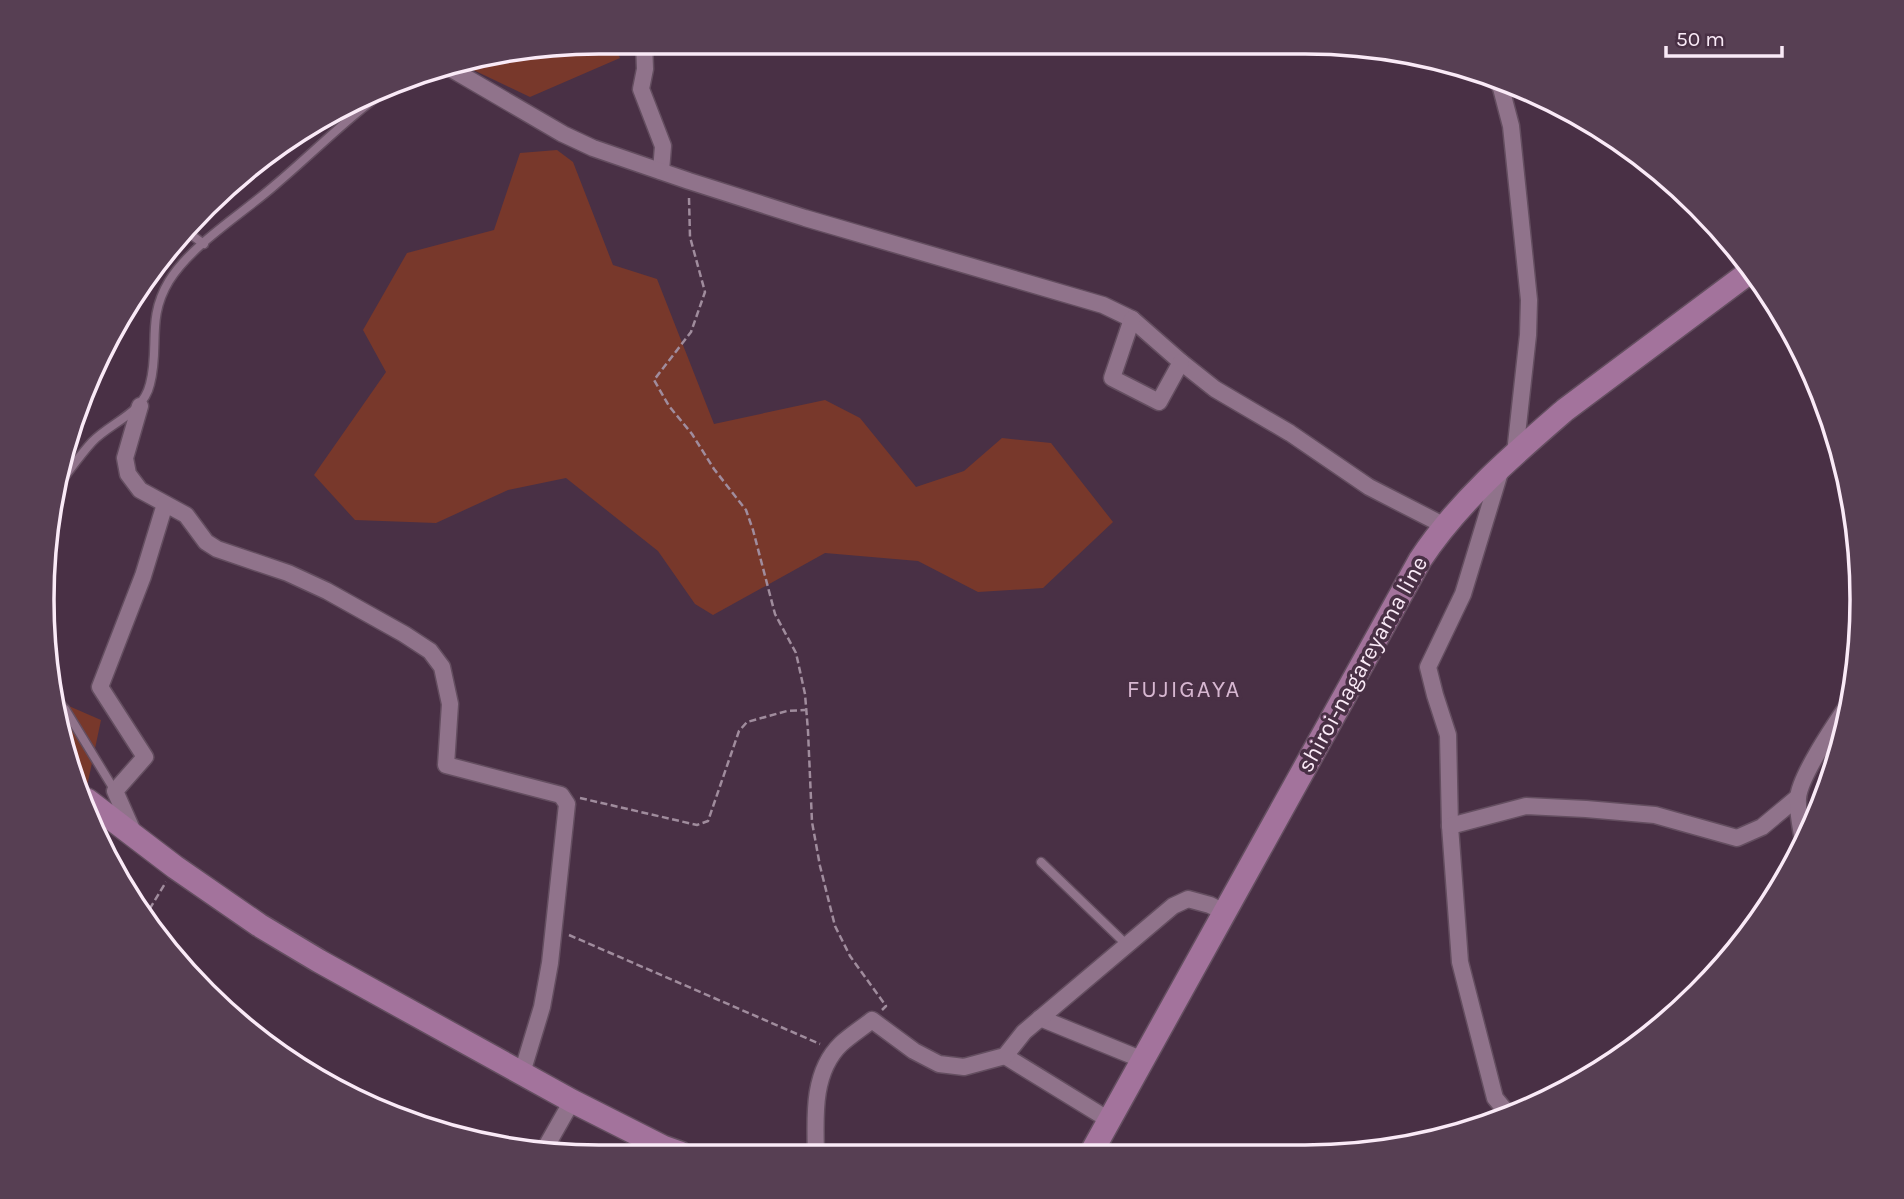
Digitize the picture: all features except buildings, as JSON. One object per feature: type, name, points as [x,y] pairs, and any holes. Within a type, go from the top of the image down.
[{"type":"main road","name":"shiroi-nagareyama line","points":[[1095,1145],[1420,560],[1445,526],[1508,460],[1565,410],[1743,277]]},
{"type":"main road","points":[[95,806],[175,867],[259,925],[572,1101],[659,1145]]},
{"type":"street","points":[[644,54],[641,89],[663,146],[661,171]]},
{"type":"street","points":[[458,73],[563,134],[593,148],[805,218],[1103,305],[1132,319],[1215,389],[1290,433],[1370,487],[1445,526]]},
{"type":"street","points":[[1502,92],[1511,126],[1529,300],[1528,335],[1508,460],[1463,594],[1428,667],[1448,735],[1450,826],[1460,962],[1495,1098],[1503,1107]]},
{"type":"street","points":[[1132,319],[1112,378],[1159,402],[1181,362]]},
{"type":"street","points":[[140,406],[125,458],[128,474],[140,490],[186,515],[206,542],[217,549],[288,573],[327,591],[430,651],[442,667],[450,704],[446,765],[561,795],[567,804],[550,963],[542,1007],[522,1073]]},
{"type":"street","points":[[135,837],[115,791],[145,757],[100,687],[143,576],[165,504]]},
{"type":"street","points":[[1801,824],[1798,797],[1806,775],[1834,726]]},
{"type":"street","points":[[1450,826],[1525,806],[1655,815],[1737,838],[1762,827],[1798,797]]},
{"type":"street","points":[[816,1145],[815,1114],[819,1084],[830,1059],[840,1045],[872,1020],[914,1051],[939,1064],[964,1066],[1004,1056],[1024,1032],[1173,906],[1188,899],[1224,912]]},
{"type":"street","points":[[1040,1018],[1143,1060]]},
{"type":"street","points":[[1004,1056],[1109,1120]]},
{"type":"street","points":[[548,1142],[572,1101]]},
{"type":"lane","points":[[70,469],[92,442],[140,406],[150,385],[154,322],[169,281],[187,259],[274,187],[361,109]]},
{"type":"lane","points":[[193,236],[204,244]]},
{"type":"lane","points":[[66,711],[115,791]]},
{"type":"lane","points":[[1041,862],[1127,945]]},
{"type":"path","points":[[689,181],[690,237],[705,292],[691,332],[654,380],[668,406],[692,434],[714,469],[746,510],[775,614],[796,653],[805,694],[812,822],[820,866],[835,926],[850,956],[886,1006],[872,1020]]},
{"type":"path","points":[[564,800],[575,797],[697,825],[708,821],[739,731],[747,722],[786,711],[806,710]]},
{"type":"path","points":[[151,908],[175,867]]},
{"type":"path","points":[[554,929],[836,1051]]},
{"type":"shaded area","points":[[618,54],[620,58],[530,97],[473,70],[564,55]]},
{"type":"shaded area","points":[[557,150],[573,162],[613,265],[657,279],[714,424],[825,400],[860,418],[916,487],[964,471],[1002,438],[1051,443],[1113,522],[1043,588],[978,592],[918,561],[825,553],[713,615],[695,604],[658,551],[566,478],[508,490],[436,523],[355,520],[314,475],[386,372],[363,330],[407,253],[494,230],[520,153]]},
{"type":"shaded area","points":[[65,704],[101,720],[87,786]]},
{"type":"district","name":"FUJIGAYA","points":[[1184,689]]}]
